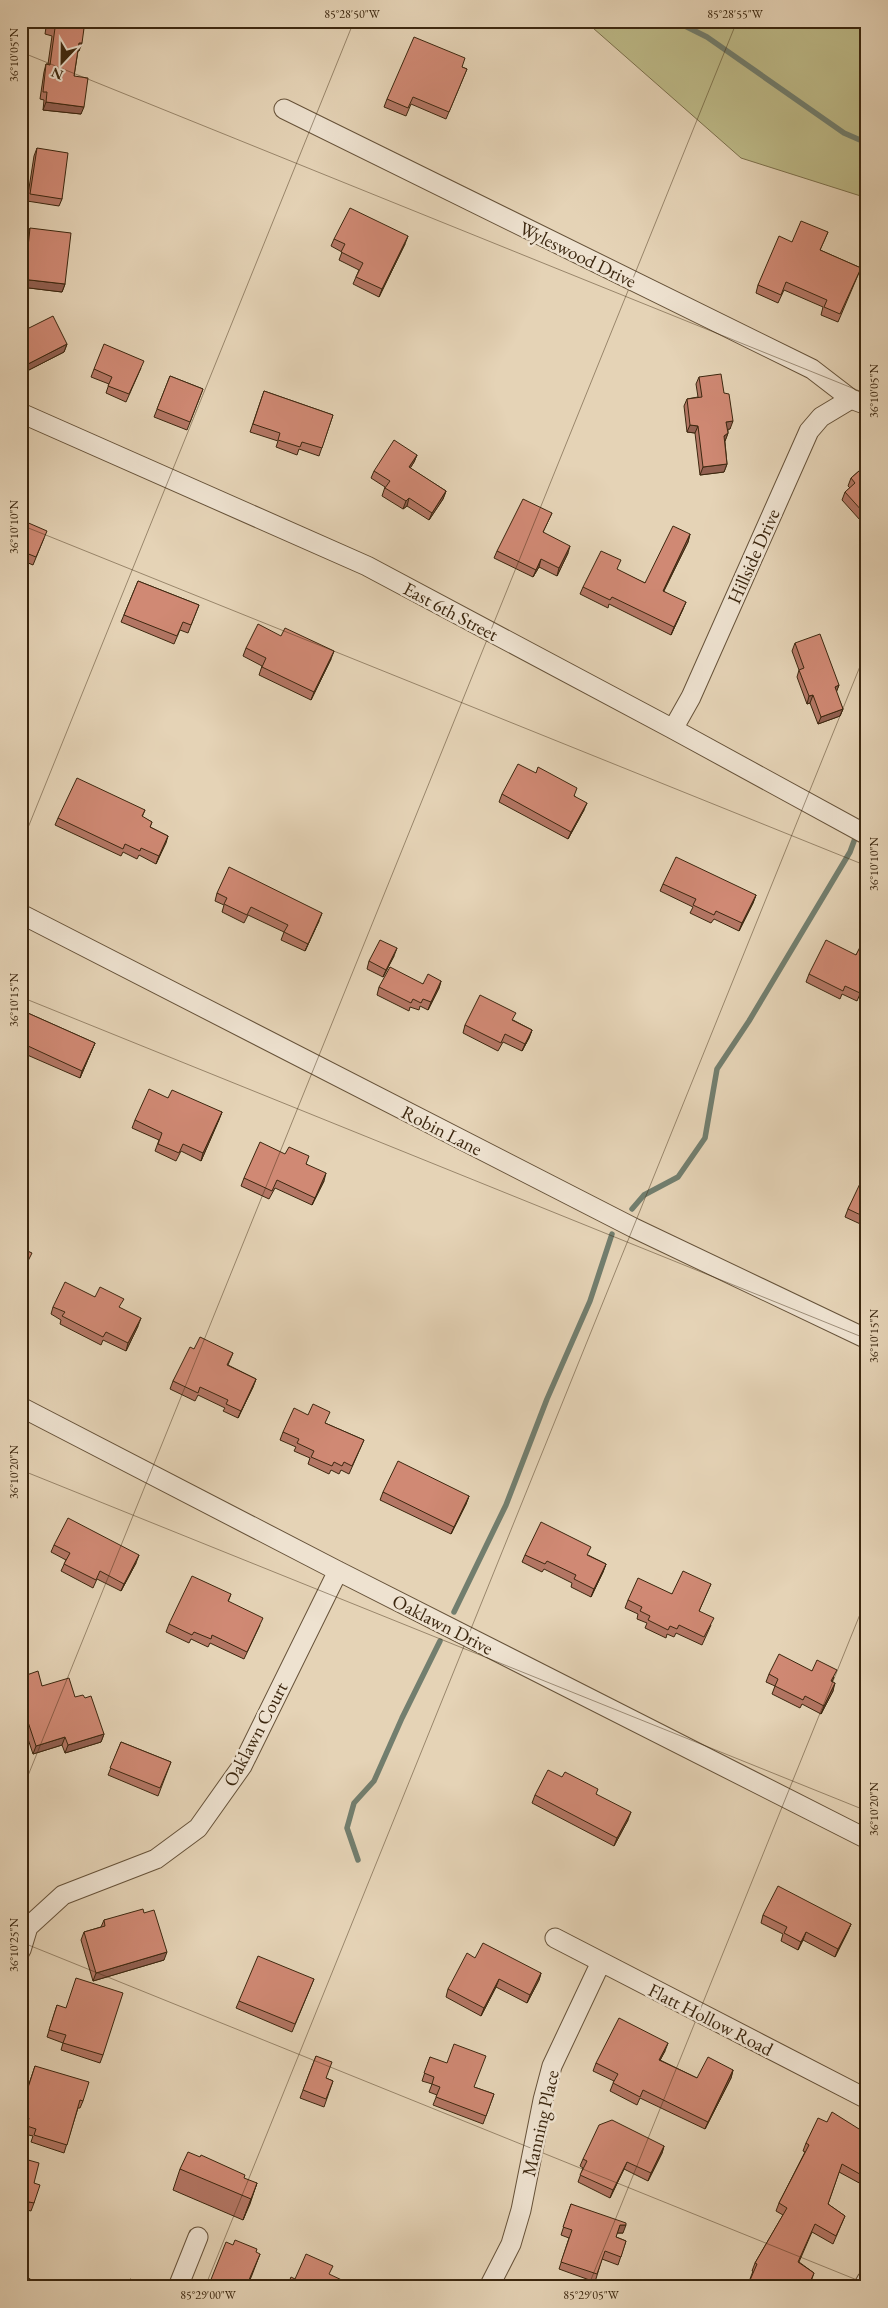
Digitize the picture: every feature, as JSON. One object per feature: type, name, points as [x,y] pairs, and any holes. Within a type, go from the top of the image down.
[{"type":"street","name":"Wyleswood Drive","points":[[284,109],[812,369],[859,402]]},
{"type":"street","name":"Hillside Drive","points":[[673,729],[691,697],[809,431],[820,417],[859,402]]},
{"type":"street","name":"East 6th Street","points":[[21,413],[367,566],[867,835]]},
{"type":"street","name":"Robin Lane","points":[[21,914],[634,1228],[867,1339]]},
{"type":"street","name":"Oaklawn Drive","points":[[21,1407],[338,1571],[867,1839]]},
{"type":"street","name":"Oaklawn Court","points":[[21,1950],[28,1927],[63,1895],[156,1859],[198,1828],[242,1766],[338,1571]]},
{"type":"street","name":"Flatt Hollow Road","points":[[555,1938],[867,2099]]},
{"type":"street","name":"Manning Place","points":[[489,2287],[511,2244],[521,2210],[543,2100],[552,2066],[601,1962]]},
{"type":"street","points":[[178,2287],[198,2237]]},
{"type":"street","points":[[864,2287],[867,2280]]},
{"type":"shaded area","points":[[585,21],[867,21],[867,198],[741,158]]},
{"type":"building","points":[[48,21],[85,21],[82,43],[79,43],[74,76],[88,78],[84,107],[46,102],[47,92],[43,92],[46,64],[50,65],[55,28],[48,27]]},
{"type":"building","points":[[414,37],[465,58],[462,67],[467,69],[449,112],[413,97],[408,108],[387,99]]},
{"type":"building","points":[[37,148],[68,153],[62,199],[30,194]]},
{"type":"building","points":[[350,208],[408,236],[382,289],[356,277],[363,263],[341,252],[345,244],[334,239]]},
{"type":"building","points":[[801,221],[828,232],[820,250],[861,268],[840,314],[824,307],[827,300],[786,282],[781,295],[758,285],[779,236],[792,242]]},
{"type":"building","points":[[30,228],[71,233],[65,284],[21,279],[21,256],[27,257]]},
{"type":"building","points":[[53,316],[67,344],[28,364],[21,352],[21,332]]},
{"type":"building","points":[[104,344],[144,361],[129,394],[108,386],[112,377],[94,369]]},
{"type":"building","points":[[721,374],[724,393],[729,394],[733,421],[726,422],[728,433],[724,436],[727,464],[703,467],[698,426],[690,425],[687,399],[702,397],[699,377]]},
{"type":"building","points":[[170,376],[203,389],[190,422],[157,409]]},
{"type":"building","points":[[264,391],[333,415],[322,448],[302,442],[300,447],[278,440],[280,433],[253,424]]},
{"type":"building","points":[[394,440],[417,455],[409,467],[446,491],[432,513],[409,498],[406,501],[385,488],[390,481],[374,471]]},
{"type":"building","points":[[867,464],[867,509],[863,512],[845,492],[855,483],[851,478]]},
{"type":"building","points":[[523,499],[552,513],[543,532],[570,546],[559,568],[541,559],[536,570],[497,551]]},
{"type":"building","points":[[21,506],[26,507],[23,515],[26,516],[24,521],[47,531],[36,557],[21,551]]},
{"type":"building","points":[[673,526],[690,534],[663,591],[686,602],[674,627],[612,597],[610,600],[583,587],[601,551],[621,560],[617,569],[645,583]]},
{"type":"building","points":[[138,581],[199,605],[191,625],[183,622],[177,636],[124,615]]},
{"type":"building","points":[[258,624],[281,636],[285,628],[334,651],[314,692],[262,667],[266,658],[246,648]]},
{"type":"building","points":[[820,634],[839,685],[835,687],[843,709],[821,717],[813,695],[809,696],[799,670],[804,668],[795,643]]},
{"type":"building","points":[[518,764],[536,773],[538,767],[577,788],[574,796],[587,803],[571,832],[502,794]]},
{"type":"building","points":[[77,778],[145,810],[142,816],[152,822],[150,827],[168,836],[159,856],[141,848],[140,851],[125,844],[123,849],[58,818]]},
{"type":"building","points":[[676,857],[756,895],[742,923],[716,911],[714,915],[693,905],[696,899],[663,884]]},
{"type":"building","points":[[229,867],[322,913],[308,944],[284,932],[288,925],[251,907],[247,915],[224,904],[227,898],[217,893]]},
{"type":"building","points":[[865,937],[867,938],[867,988],[863,987],[860,993],[845,986],[843,991],[809,974],[826,940],[856,955]]},
{"type":"building","points":[[380,940],[397,948],[386,970],[369,961]]},
{"type":"building","points":[[390,967],[423,984],[428,974],[441,981],[431,1002],[423,999],[421,1003],[413,999],[411,1003],[379,987]]},
{"type":"building","points":[[480,995],[516,1013],[512,1020],[532,1030],[525,1044],[505,1034],[501,1043],[465,1025]]},
{"type":"building","points":[[21,1010],[95,1043],[82,1071],[28,1046],[21,1061]]},
{"type":"building","points":[[149,1089],[168,1098],[172,1090],[222,1112],[203,1153],[183,1144],[179,1153],[158,1144],[162,1133],[135,1120]]},
{"type":"building","points":[[260,1142],[285,1154],[289,1147],[309,1156],[306,1164],[326,1173],[315,1198],[277,1180],[272,1191],[244,1178]]},
{"type":"building","points":[[865,1173],[867,1174],[867,1218],[848,1209]]},
{"type":"building","points":[[21,1248],[32,1253],[21,1275]]},
{"type":"building","points":[[65,1282],[95,1297],[100,1287],[124,1299],[119,1307],[141,1318],[128,1343],[106,1332],[103,1337],[62,1316],[65,1312],[53,1307]]},
{"type":"building","points":[[200,1337],[233,1353],[227,1365],[256,1379],[241,1411],[226,1404],[228,1400],[200,1387],[198,1393],[173,1381],[190,1347],[194,1349]]},
{"type":"building","points":[[313,1404],[330,1412],[325,1423],[364,1440],[352,1466],[344,1462],[342,1466],[334,1462],[332,1466],[311,1457],[314,1451],[297,1443],[299,1439],[283,1432],[294,1408],[308,1415]]},
{"type":"building","points":[[398,1461],[469,1496],[454,1527],[383,1492]]},
{"type":"building","points":[[68,1518],[139,1555],[124,1584],[100,1571],[96,1580],[64,1564],[70,1553],[54,1545]]},
{"type":"building","points":[[541,1522],[591,1547],[587,1555],[606,1564],[594,1589],[574,1579],[576,1575],[547,1561],[545,1564],[525,1555]]},
{"type":"building","points":[[683,1571],[711,1584],[699,1611],[714,1618],[704,1637],[679,1625],[677,1629],[670,1626],[668,1630],[648,1620],[650,1616],[640,1611],[642,1607],[628,1600],[638,1578],[672,1594]]},
{"type":"building","points":[[192,1576],[231,1594],[228,1601],[263,1618],[247,1652],[212,1635],[211,1639],[194,1632],[192,1635],[169,1624]]},
{"type":"building","points":[[779,1654],[812,1671],[817,1660],[837,1670],[831,1681],[835,1683],[824,1706],[805,1696],[803,1700],[775,1686],[778,1679],[769,1674]]},
{"type":"building","points":[[38,1671],[42,1686],[69,1678],[75,1697],[83,1695],[85,1698],[91,1696],[104,1734],[68,1745],[65,1737],[36,1746],[21,1701],[21,1677]]},
{"type":"building","points":[[121,1742],[171,1762],[160,1788],[110,1768]]},
{"type":"building","points":[[548,1770],[562,1777],[565,1772],[598,1789],[596,1794],[631,1812],[617,1838],[535,1795]]},
{"type":"building","points":[[778,1886],[851,1924],[838,1949],[806,1932],[801,1942],[784,1933],[787,1927],[763,1915]]},
{"type":"building","points":[[143,1909],[144,1913],[154,1910],[167,1952],[96,1973],[84,1932],[105,1926],[104,1920]]},
{"type":"building","points":[[483,1943],[541,1973],[530,1995],[499,1979],[484,2008],[448,1989],[467,1953],[475,1958]]},
{"type":"building","points":[[258,1956],[314,1979],[295,2024],[239,2001]]},
{"type":"building","points":[[76,1978],[123,1993],[103,2055],[63,2043],[66,2035],[49,2030],[57,2005],[66,2008]]},
{"type":"building","points":[[619,2018],[668,2043],[659,2060],[697,2078],[708,2057],[733,2070],[708,2122],[643,2090],[640,2097],[613,2083],[618,2074],[596,2063]]},
{"type":"building","points":[[454,2044],[486,2056],[474,2087],[494,2094],[486,2116],[436,2097],[440,2087],[432,2084],[434,2077],[424,2073],[430,2057],[447,2063]]},
{"type":"building","points":[[316,2056],[332,2062],[326,2078],[333,2081],[326,2099],[303,2090]]},
{"type":"building","points":[[35,2066],[89,2082],[83,2101],[80,2100],[67,2145],[34,2135],[36,2129],[27,2126],[29,2118],[24,2117],[28,2101],[24,2100]]},
{"type":"building","points":[[832,2112],[867,2134],[867,2175],[865,2177],[842,2164],[828,2204],[845,2216],[836,2236],[815,2224],[798,2262],[814,2273],[808,2287],[796,2287],[789,2283],[787,2287],[747,2287],[757,2264],[755,2263],[787,2208],[779,2203],[809,2145],[806,2143],[818,2118],[827,2122]]},
{"type":"building","points":[[612,2120],[664,2146],[651,2173],[627,2162],[613,2190],[580,2175],[587,2161],[583,2159],[599,2125]]},
{"type":"building","points":[[188,2152],[200,2157],[201,2155],[245,2175],[244,2178],[257,2183],[251,2199],[180,2169]]},
{"type":"building","points":[[21,2158],[39,2163],[34,2183],[40,2185],[34,2203],[29,2202],[24,2220],[21,2219]]},
{"type":"building","points":[[571,2204],[626,2223],[626,2225],[620,2225],[616,2237],[626,2241],[621,2257],[605,2251],[597,2274],[561,2262],[572,2230],[563,2227]]},
{"type":"building","points":[[235,2240],[257,2249],[256,2252],[260,2254],[246,2287],[208,2287],[226,2242],[233,2245]]},
{"type":"building","points":[[306,2254],[333,2266],[329,2274],[346,2282],[344,2287],[287,2287],[291,2277],[295,2279]]},
{"type":"building","points":[[21,2273],[42,2287],[21,2287]]},
{"type":"building","points":[[130,2279],[149,2287],[127,2287]]},
{"type":"waterway","points":[[675,21],[707,37],[844,133],[867,143]]},
{"type":"waterway","points":[[632,1209],[644,1195],[678,1177],[705,1138],[717,1069],[749,1021],[850,852],[857,833]]},
{"type":"waterway","points":[[454,1612],[506,1505],[547,1399],[590,1301],[612,1234]]},
{"type":"waterway","points":[[358,1860],[347,1828],[354,1803],[374,1781],[402,1718],[440,1641]]}]
